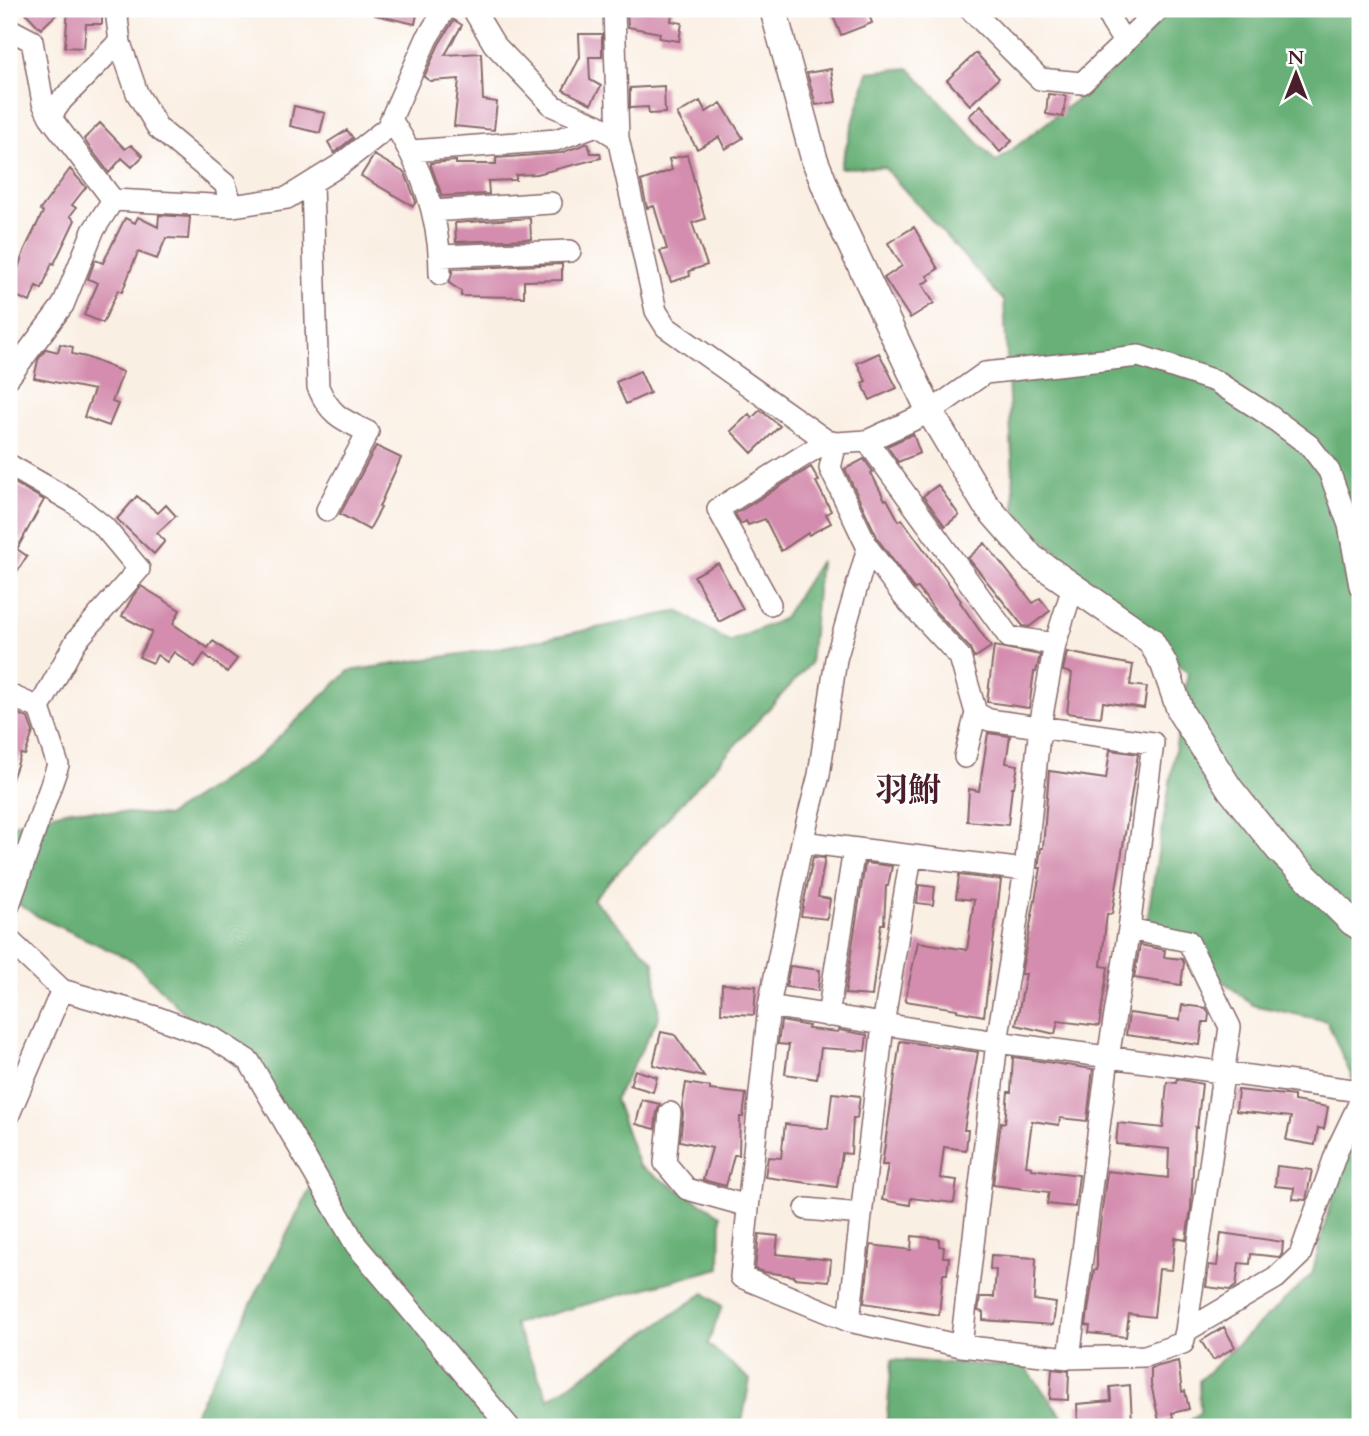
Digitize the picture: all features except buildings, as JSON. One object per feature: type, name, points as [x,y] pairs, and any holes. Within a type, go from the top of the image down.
[{"type":"street","points":[[116,9],[120,43],[137,93],[158,128],[225,184],[232,206]]},
{"type":"street","points":[[9,29],[32,41],[43,103],[50,117],[113,200],[232,206],[287,198],[340,165],[387,128],[427,38],[445,9]]},
{"type":"street","points":[[473,9],[494,44],[553,106],[597,125],[618,138]]},
{"type":"street","points":[[614,9],[618,138],[656,312],[666,327],[832,442]]},
{"type":"street","points":[[773,9],[814,158],[834,209],[930,412],[985,504],[1032,558],[1150,640],[1164,664],[1181,713],[1230,789],[1279,850],[1360,927]]},
{"type":"street","points":[[970,9],[1040,79],[1082,83],[1158,9]]},
{"type":"street","points":[[1108,9],[1111,21],[1124,43]]},
{"type":"street","points":[[50,117],[62,100],[120,43]]},
{"type":"street","points":[[391,121],[412,151],[433,211],[440,265],[570,251]]},
{"type":"street","points":[[412,151],[556,140],[597,125]]},
{"type":"street","points":[[312,183],[317,387],[327,406],[340,419],[368,432],[327,510]]},
{"type":"street","points":[[9,377],[63,305],[93,231],[113,200]]},
{"type":"street","points":[[433,211],[551,203]]},
{"type":"street","points":[[770,604],[718,509],[832,442],[867,441],[930,412],[985,373],[1139,356],[1216,381],[1310,446],[1329,471],[1349,525],[1360,586]]},
{"type":"street","points":[[867,441],[1009,638],[1055,645]]},
{"type":"street","points":[[832,442],[830,468],[868,548],[904,597],[960,657],[976,713],[965,757]]},
{"type":"street","points":[[9,465],[73,502],[104,527],[139,569],[76,641],[39,708],[58,765],[9,905]]},
{"type":"street","points":[[868,548],[836,659],[819,775],[802,842],[769,1006],[741,1277],[849,1321],[961,1346],[1069,1358],[1145,1356],[1183,1343],[1230,1027],[1188,941],[1129,929]]},
{"type":"street","points":[[961,1346],[997,1042],[1025,870],[1040,726],[1055,645],[1073,587]]},
{"type":"street","points":[[9,695],[39,708]]},
{"type":"street","points":[[976,713],[989,720],[1153,743],[1069,1358]]},
{"type":"street","points":[[802,842],[1025,870]]},
{"type":"street","points":[[828,1016],[854,849]]},
{"type":"street","points":[[849,1321],[883,1025],[911,856]]},
{"type":"street","points":[[9,940],[62,990],[214,1038],[249,1061],[356,1245],[509,1427]]},
{"type":"street","points":[[9,1114],[62,990]]},
{"type":"street","points":[[769,1006],[1108,1058],[1360,1091]]},
{"type":"street","points":[[1186,1331],[1276,1278],[1300,1255],[1338,1148],[1360,1102]]},
{"type":"street","points":[[670,1113],[665,1163],[687,1189],[748,1206]]},
{"type":"street","points":[[806,1209],[861,1214]]},
{"type":"green space","points":[[1168,9],[1360,9],[1360,1427],[1184,1427],[1200,1412],[1199,1381],[1312,1274],[1359,1093],[1327,1021],[1253,1005],[1147,920],[1188,673],[1015,513],[1004,301],[884,167],[840,168],[868,72],[909,68],[996,162],[1107,76]]},
{"type":"green space","points":[[820,561],[810,664],[593,899],[654,962],[659,1017],[615,1099],[639,1166],[721,1215],[720,1268],[514,1324],[549,1399],[704,1293],[722,1306],[708,1344],[750,1380],[741,1427],[188,1427],[311,1187],[299,1130],[133,961],[39,917],[9,898],[9,825],[73,809],[167,816],[259,756],[349,671],[494,649],[679,611],[729,642],[783,619]]},
{"type":"green space","points":[[892,1360],[1025,1367],[1068,1424],[1075,1427],[886,1427]]},
{"type":"district","name":"羽鮒","points":[[908,790]]}]
